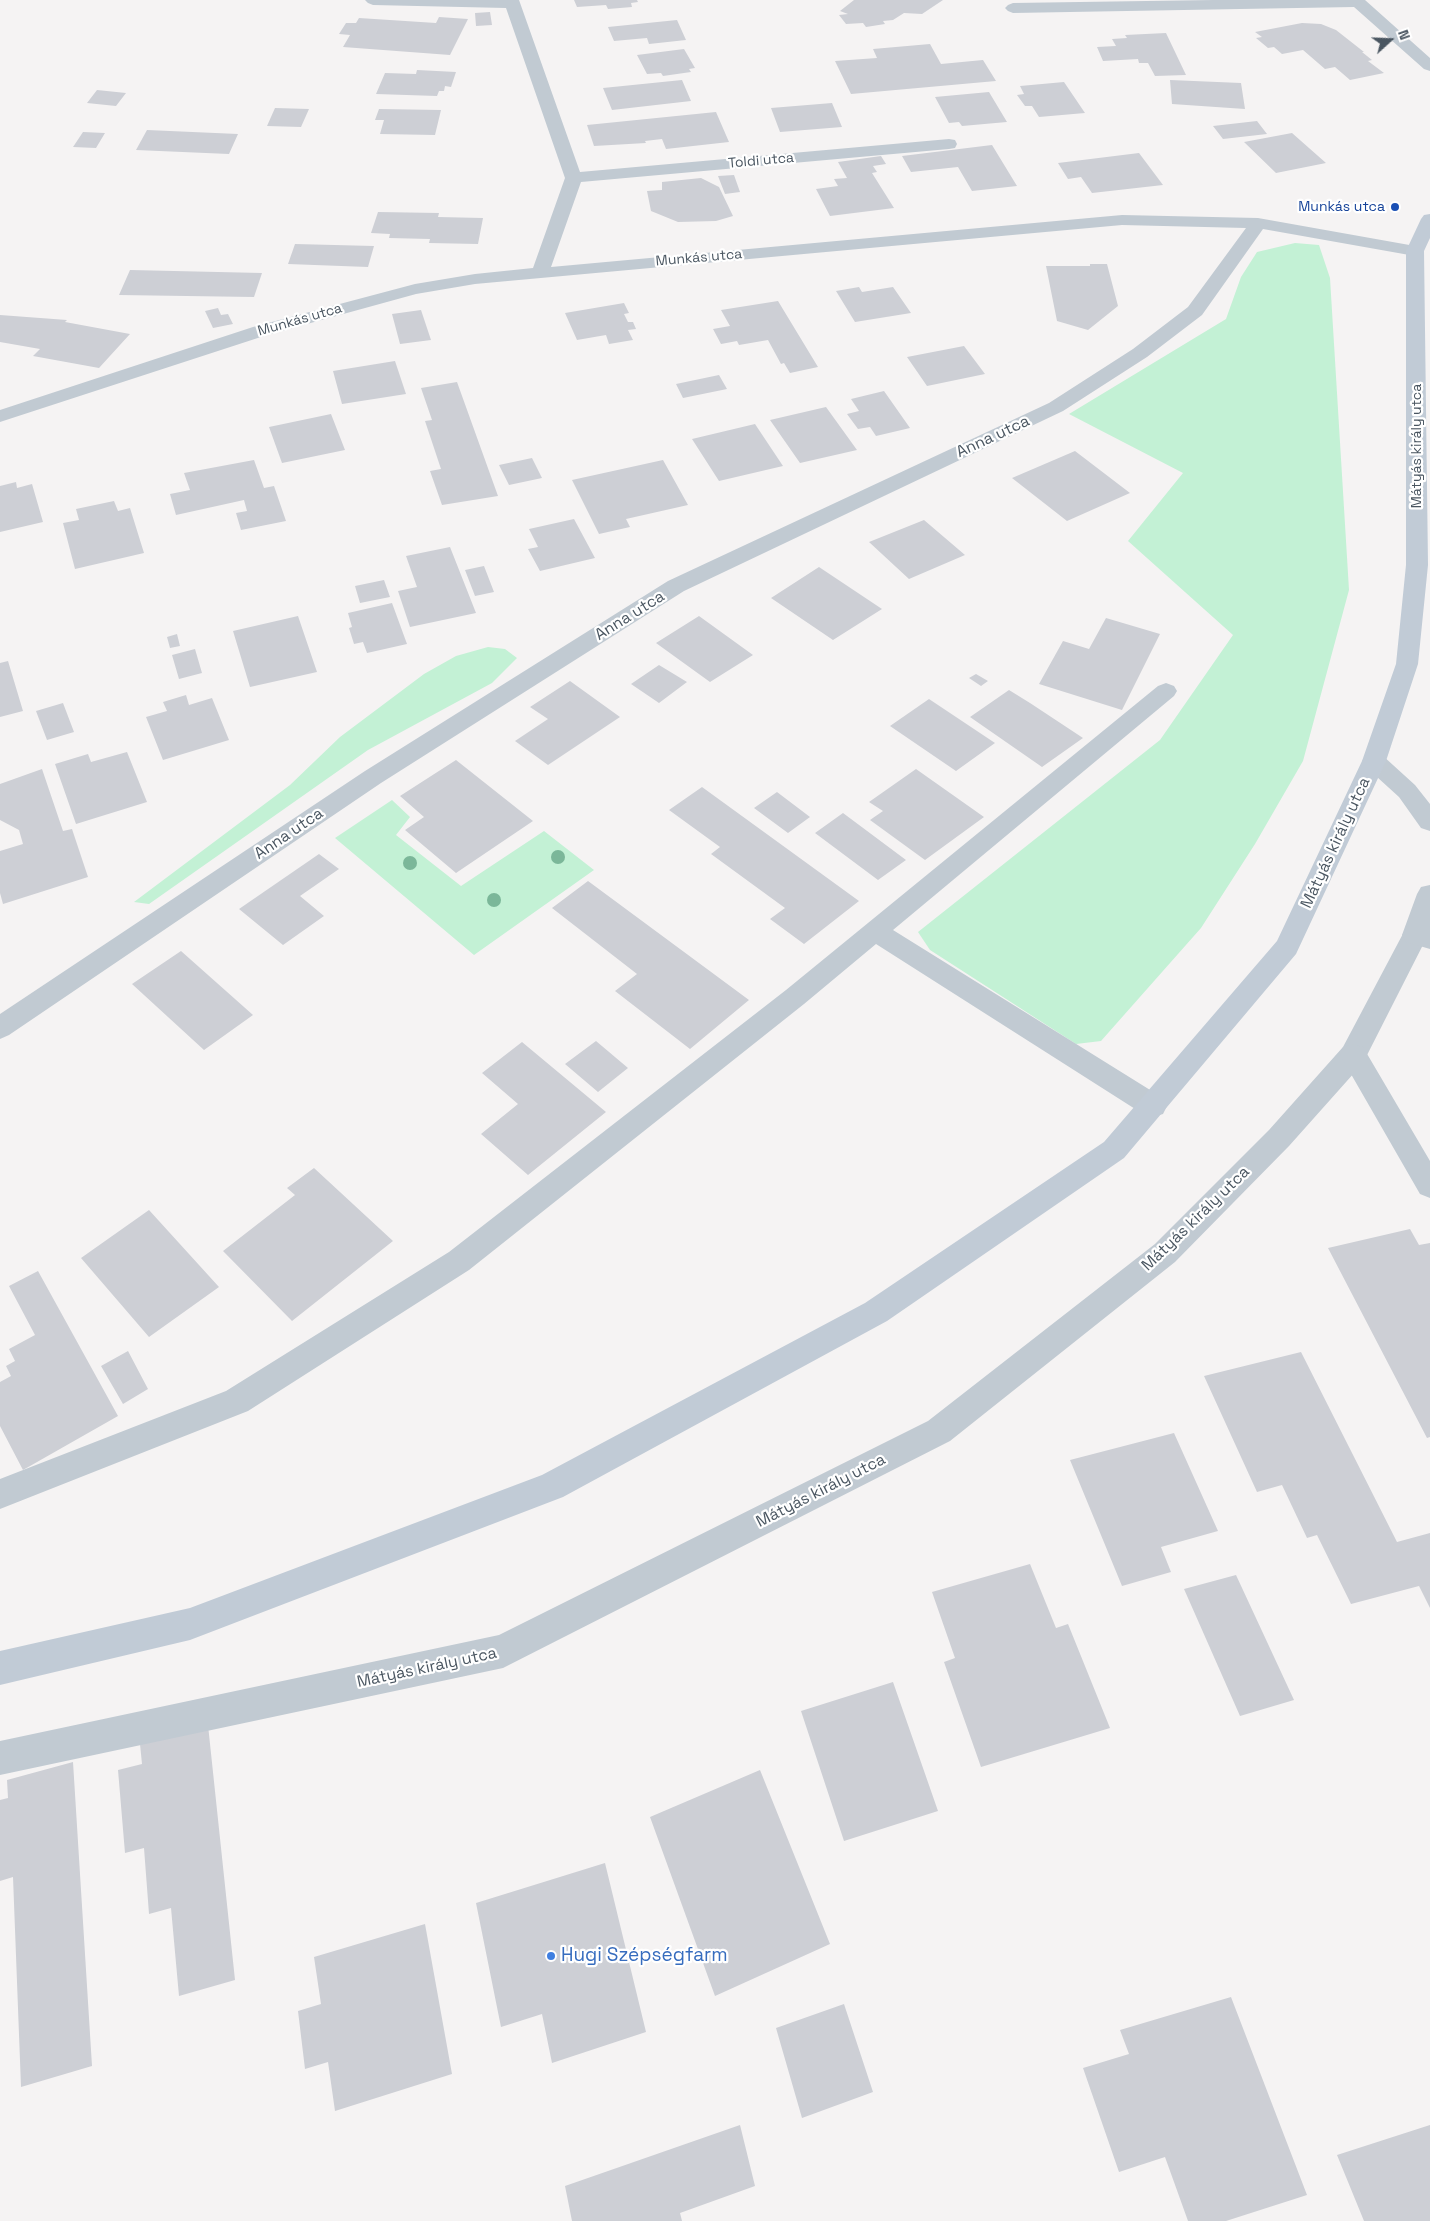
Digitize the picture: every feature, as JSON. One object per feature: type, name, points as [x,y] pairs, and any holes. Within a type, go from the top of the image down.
[{"type":"main road","name":"Mátyás király utca","points":[[0,1668],[190,1624],[552,1486],[876,1312],[1114,1150],[1287,947],[1374,761],[1407,664],[1417,565],[1415,250],[1430,219]]},
{"type":"street","points":[[373,0],[511,2],[574,178],[540,273]]},
{"type":"street","points":[[1013,8],[1357,1],[1430,66]]},
{"type":"street","name":"Toldi utca","points":[[574,178],[949,144]]},
{"type":"street","name":"Munkás utca","points":[[0,416],[260,331],[415,289],[467,281],[1122,220],[1258,223],[1415,250]]},
{"type":"street","name":"Anna utca","points":[[0,1028],[373,777],[676,586],[1056,407],[1140,352],[1195,312],[1258,223]]},
{"type":"street","points":[[0,1494],[237,1401],[459,1261],[795,997],[1166,691]]},
{"type":"street","name":"Mátyás király utca","points":[[1374,761],[1407,791],[1430,822]]},
{"type":"street","name":"Mátyás király utca","points":[[2,1758],[503,1651],[939,1431],[1166,1253],[1279,1138],[1354,1055],[1422,937],[1430,894]]},
{"type":"street","points":[[875,931],[1153,1106]]},
{"type":"street","points":[[1354,1055],[1430,1186]]},
{"type":"green space","points":[[1295,243],[1319,245],[1330,278],[1349,590],[1303,761],[1255,844],[1201,928],[1101,1041],[1076,1044],[930,950],[918,932],[1160,740],[1233,635],[1128,541],[1183,473],[1069,414],[1226,319],[1241,277],[1257,252]]},
{"type":"green space","points":[[488,647],[505,649],[517,658],[492,683],[368,750],[149,904],[134,902],[290,785],[340,737],[424,674],[456,656]]},
{"type":"green space","points":[[392,800],[410,817],[396,835],[461,886],[544,831],[594,870],[474,955],[335,838]]},
{"type":"building","points":[[574,0],[637,0],[638,2],[631,3],[632,7],[608,9],[606,5],[577,7]]},
{"type":"building","points":[[854,0],[943,0],[922,14],[904,13],[893,20],[883,21],[885,24],[866,27],[863,23],[846,24],[839,15],[848,14],[840,11]]},
{"type":"building","points":[[490,12],[492,25],[476,26],[475,13]]},
{"type":"building","points":[[439,17],[468,19],[450,55],[343,47],[350,35],[339,34],[346,23],[356,23],[359,18],[436,23]]},
{"type":"building","points":[[677,20],[686,40],[649,44],[647,38],[614,41],[608,27]]},
{"type":"building","points":[[1302,23],[1321,24],[1336,30],[1364,52],[1362,52],[1372,60],[1368,61],[1384,73],[1350,80],[1335,67],[1325,69],[1303,50],[1282,54],[1274,47],[1268,48],[1256,38],[1262,37],[1255,32]]},
{"type":"building","points":[[1166,33],[1186,75],[1155,76],[1148,63],[1139,63],[1138,59],[1103,61],[1097,47],[1116,46],[1112,39],[1127,38],[1125,35]]},
{"type":"building","points":[[930,44],[941,64],[983,60],[996,81],[851,94],[835,61],[877,58],[873,49]]},
{"type":"building","points":[[684,49],[695,68],[689,69],[691,72],[663,76],[661,73],[647,74],[637,55]]},
{"type":"building","points":[[417,70],[456,72],[451,87],[445,86],[444,91],[439,91],[437,96],[376,94],[385,73],[416,74]]},
{"type":"building","points":[[682,80],[691,101],[612,110],[603,88]]},
{"type":"building","points":[[1170,80],[1241,83],[1245,109],[1172,104]]},
{"type":"building","points":[[1064,82],[1085,113],[1039,117],[1032,106],[1025,106],[1017,95],[1024,94],[1020,86]]},
{"type":"building","points":[[97,90],[126,93],[116,106],[87,103]]},
{"type":"building","points":[[989,92],[1007,122],[962,126],[959,122],[949,123],[935,97]]},
{"type":"building","points":[[832,103],[842,127],[780,132],[771,108]]},
{"type":"building","points":[[275,108],[309,109],[301,127],[267,126]]},
{"type":"building","points":[[379,109],[441,110],[435,135],[380,134],[384,120],[375,120]]},
{"type":"building","points":[[716,112],[729,142],[666,149],[662,139],[645,141],[646,143],[594,146],[587,125]]},
{"type":"building","points":[[1257,121],[1267,134],[1223,139],[1213,126]]},
{"type":"building","points":[[147,130],[238,134],[229,154],[136,150]]},
{"type":"building","points":[[83,132],[105,133],[96,148],[73,147]]},
{"type":"building","points":[[1292,133],[1326,163],[1276,173],[1244,142]]},
{"type":"building","points":[[992,145],[1017,186],[972,191],[958,167],[911,172],[902,156]]},
{"type":"building","points":[[1139,153],[1163,185],[1092,193],[1081,177],[1068,179],[1058,163]]},
{"type":"building","points":[[881,156],[886,164],[873,166],[877,172],[872,173],[894,208],[830,216],[816,189],[838,186],[834,179],[847,178],[838,162]]},
{"type":"building","points":[[734,175],[740,192],[725,194],[718,176]]},
{"type":"building","points":[[701,178],[719,187],[733,216],[716,221],[678,222],[651,211],[647,191],[662,190],[662,182]]},
{"type":"building","points":[[378,212],[439,213],[438,217],[483,218],[478,244],[429,243],[430,239],[389,238],[390,234],[371,233]]},
{"type":"building","points":[[295,244],[374,246],[368,267],[288,264]]},
{"type":"building","points":[[1090,264],[1107,264],[1118,306],[1088,330],[1057,321],[1046,266],[1090,266]]},
{"type":"building","points":[[130,270],[262,273],[254,297],[119,295]]},
{"type":"building","points":[[859,287],[862,292],[893,287],[911,313],[855,322],[836,291]]},
{"type":"building","points":[[778,301],[818,367],[790,373],[784,363],[781,364],[768,340],[739,345],[737,341],[721,344],[713,329],[730,326],[721,310]]},
{"type":"building","points":[[624,303],[629,313],[624,314],[628,322],[633,322],[636,329],[628,330],[633,340],[609,344],[606,335],[577,340],[565,313]]},
{"type":"building","points":[[218,308],[221,315],[228,314],[233,324],[213,328],[205,311]]},
{"type":"building","points":[[421,310],[431,340],[400,344],[392,314]]},
{"type":"building","points":[[0,315],[67,320],[65,322],[130,334],[99,368],[33,356],[40,349],[0,342]]},
{"type":"building","points":[[964,346],[985,374],[927,386],[907,357]]},
{"type":"building","points":[[395,361],[406,394],[342,404],[333,371]]},
{"type":"building","points":[[719,375],[727,389],[683,398],[676,384]]},
{"type":"building","points":[[457,382],[498,496],[442,505],[430,471],[441,469],[425,421],[432,420],[421,388]]},
{"type":"building","points":[[884,391],[910,428],[876,436],[870,427],[858,429],[847,414],[859,411],[851,399]]},
{"type":"building","points":[[826,407],[857,450],[800,463],[770,420]]},
{"type":"building","points":[[331,414],[345,450],[282,463],[269,427]]},
{"type":"building","points":[[755,424],[783,466],[719,481],[692,439]]},
{"type":"building","points":[[1075,451],[1130,493],[1067,521],[1012,478]]},
{"type":"building","points":[[532,458],[542,478],[509,485],[499,465]]},
{"type":"building","points":[[254,460],[264,488],[274,486],[286,521],[241,530],[236,513],[247,511],[244,500],[176,515],[170,494],[190,490],[184,473]]},
{"type":"building","points":[[663,460],[688,505],[626,519],[630,527],[599,534],[572,480]]},
{"type":"building","points":[[16,482],[17,488],[32,484],[43,522],[0,532],[0,486]]},
{"type":"building","points":[[114,501],[118,511],[130,508],[144,553],[75,569],[63,523],[79,520],[76,509]]},
{"type":"building","points":[[574,519],[595,558],[540,571],[528,549],[538,547],[529,529]]},
{"type":"building","points":[[924,520],[965,555],[909,579],[869,542]]},
{"type":"building","points":[[450,547],[476,613],[410,627],[398,591],[417,587],[406,556]]},
{"type":"building","points":[[484,566],[494,592],[475,596],[465,570]]},
{"type":"building","points":[[819,567],[882,609],[833,640],[771,598]]},
{"type":"building","points":[[384,580],[390,597],[360,603],[355,586]]},
{"type":"building","points":[[392,603],[407,644],[367,653],[363,642],[354,644],[349,628],[352,627],[348,613]]},
{"type":"building","points":[[298,616],[317,672],[250,687],[233,631]]},
{"type":"building","points":[[699,616],[753,655],[710,682],[656,643]]},
{"type":"building","points":[[1106,618],[1160,634],[1122,710],[1039,684],[1063,641],[1089,649]]},
{"type":"building","points":[[177,634],[180,646],[170,648],[167,637]]},
{"type":"building","points":[[195,649],[202,673],[179,679],[172,655]]},
{"type":"building","points":[[8,661],[23,711],[0,717],[0,663]]},
{"type":"building","points":[[659,665],[687,682],[659,703],[631,684]]},
{"type":"building","points":[[976,674],[988,681],[981,686],[969,678]]},
{"type":"building","points":[[570,681],[620,717],[548,765],[515,741],[548,719],[530,707]]},
{"type":"building","points":[[1009,690],[1083,738],[1042,767],[970,717]]},
{"type":"building","points":[[186,695],[189,705],[212,698],[229,740],[163,760],[146,717],[167,711],[163,702]]},
{"type":"building","points":[[929,699],[995,743],[956,771],[890,726]]},
{"type":"building","points":[[63,703],[74,732],[47,740],[36,711]]},
{"type":"building","points":[[127,752],[147,802],[76,824],[55,764],[88,754],[91,762]]},
{"type":"building","points":[[456,760],[533,821],[456,873],[405,830],[424,817],[400,796]]},
{"type":"building","points":[[42,769],[63,831],[72,829],[88,877],[3,904],[0,893],[0,851],[23,844],[19,830],[0,820],[0,784]]},
{"type":"building","points":[[916,769],[984,817],[925,860],[870,820],[883,811],[869,802]]},
{"type":"building","points":[[702,787],[859,901],[804,944],[770,919],[785,908],[711,854],[720,847],[669,810]]},
{"type":"building","points":[[777,792],[810,817],[788,833],[754,808]]},
{"type":"building","points":[[843,813],[906,860],[878,880],[815,833]]},
{"type":"building","points":[[319,854],[339,869],[300,896],[324,916],[283,945],[239,909]]},
{"type":"building","points":[[588,881],[749,1000],[690,1049],[615,991],[637,974],[552,908]]},
{"type":"building","points":[[181,951],[253,1015],[204,1050],[132,984]]},
{"type":"building","points":[[596,1041],[628,1068],[598,1092],[565,1064]]},
{"type":"building","points":[[522,1042],[606,1112],[528,1175],[481,1134],[518,1104],[482,1073]]},
{"type":"building","points":[[314,1168],[393,1241],[292,1321],[223,1251],[295,1195],[287,1188]]},
{"type":"building","points":[[149,1210],[219,1287],[149,1337],[81,1258]]},
{"type":"building","points":[[1410,1229],[1419,1245],[1430,1243],[1430,1437],[1427,1438],[1328,1248]]},
{"type":"building","points":[[38,1271],[118,1416],[23,1470],[0,1426],[0,1382],[11,1376],[6,1366],[15,1361],[9,1349],[35,1335],[9,1286]]},
{"type":"building","points":[[128,1351],[148,1389],[123,1404],[101,1366]]},
{"type":"building","points":[[1301,1352],[1397,1542],[1430,1533],[1430,1608],[1419,1586],[1351,1604],[1317,1535],[1307,1538],[1282,1485],[1257,1492],[1204,1376]]},
{"type":"building","points":[[1174,1433],[1218,1531],[1161,1547],[1171,1572],[1122,1586],[1070,1460]]},
{"type":"building","points":[[1030,1564],[1056,1628],[1068,1624],[1110,1728],[981,1767],[944,1662],[955,1658],[932,1592]]},
{"type":"building","points":[[1236,1575],[1294,1700],[1240,1716],[1184,1589]]},
{"type":"building","points":[[893,1682],[938,1811],[844,1841],[801,1711]]},
{"type":"building","points":[[208,1725],[235,1980],[179,1996],[171,1908],[149,1914],[144,1848],[125,1853],[118,1770],[142,1764],[140,1744]]},
{"type":"building","points":[[73,1762],[92,2066],[21,2087],[13,1877],[0,1881],[0,1800],[8,1798],[7,1780]]},
{"type":"building","points":[[760,1770],[830,1944],[715,1996],[650,1817]]},
{"type":"building","points":[[605,1863],[646,2032],[552,2063],[542,2014],[501,2027],[476,1903]]},
{"type":"building","points":[[425,1924],[452,2074],[335,2111],[328,2062],[305,2069],[298,2011],[321,2004],[314,1957]]},
{"type":"building","points":[[1231,1997],[1307,2195],[1226,2221],[1188,2221],[1165,2157],[1119,2172],[1083,2068],[1129,2054],[1120,2030]]},
{"type":"building","points":[[844,2004],[873,2092],[802,2118],[776,2028]]},
{"type":"building","points":[[740,2125],[755,2186],[680,2213],[682,2221],[572,2221],[565,2186]]},
{"type":"building","points":[[1430,2125],[1430,2221],[1364,2221],[1337,2155]]},
{"type":"place","name":"Munkás utca","points":[[1395,207]]},
{"type":"place","name":"Hugi Szépségfarm","points":[[551,1956]]}]
